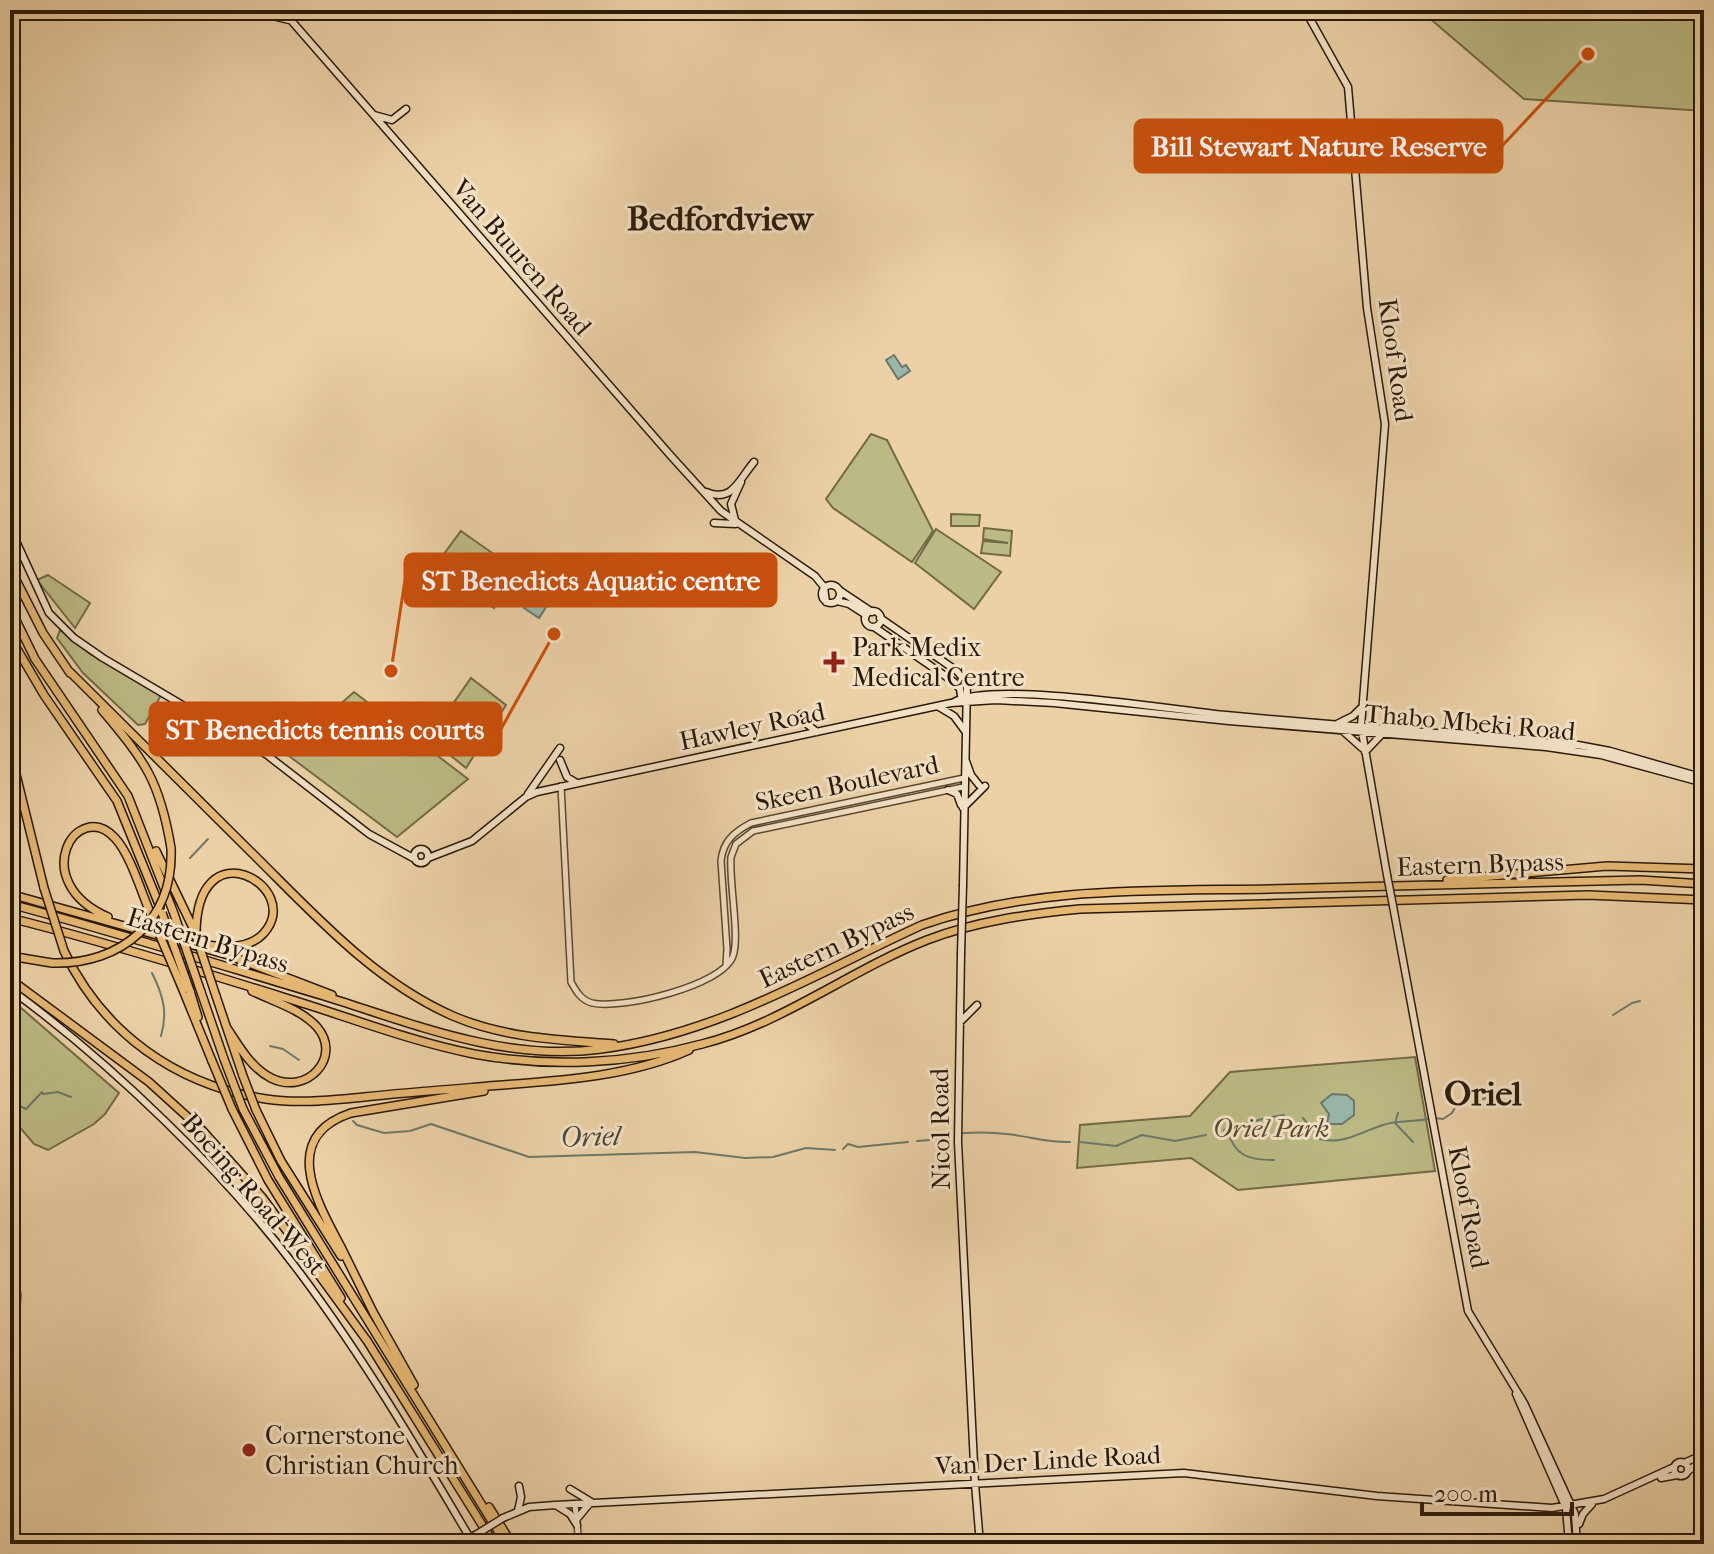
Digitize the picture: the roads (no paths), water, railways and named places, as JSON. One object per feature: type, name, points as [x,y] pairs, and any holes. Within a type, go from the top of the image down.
[{"type":"highway","points":[[10,568],[43,633],[70,672],[149,770],[161,795],[171,848],[169,882],[159,906],[148,924],[130,942],[106,956],[79,962],[52,963],[10,956]]},
{"type":"highway","points":[[10,608],[35,659],[114,774],[194,923],[256,1110],[281,1161],[374,1314]]},
{"type":"highway","points":[[10,637],[44,695],[117,801],[162,913],[212,1061],[268,1180],[493,1544]]},
{"type":"highway","points":[[70,672],[342,941],[393,983],[452,1016],[498,1031],[549,1040],[628,1044]]},
{"type":"highway","points":[[10,750],[44,888],[64,951],[86,991],[133,1043],[175,1071],[205,1085],[267,1099],[301,1101],[537,1082]]},
{"type":"highway","points":[[142,826],[243,1109],[279,1177],[506,1544]]},
{"type":"highway","points":[[186,990],[152,917],[123,850],[115,838],[106,831],[92,828],[72,837],[64,849],[66,878],[75,894],[88,907],[152,932],[165,936],[262,966],[362,1008]]},
{"type":"highway","points":[[1409,886],[1470,877],[1596,866],[1704,869]]},
{"type":"highway","points":[[165,936],[210,946],[252,942],[265,932],[271,920],[269,895],[257,880],[249,876],[237,873],[223,875],[209,884],[201,897],[194,923]]},
{"type":"highway","name":"Eastern Bypass","points":[[10,904],[140,940],[442,1034],[505,1047],[583,1050],[628,1044],[694,1029],[744,1011],[922,925],[991,905],[1037,898],[1111,892],[1640,880],[1704,884]]},
{"type":"highway","points":[[10,894],[152,932]]},
{"type":"highway","name":"Eastern Bypass","points":[[10,918],[457,1050],[514,1060],[563,1063],[655,1054],[703,1044],[773,1017],[927,940],[994,921],[1039,913],[1080,909],[1588,895],[1704,900]]},
{"type":"highway","points":[[10,979],[149,1082],[203,1131],[262,1197],[368,1342]]},
{"type":"highway","points":[[227,1028],[250,1061],[275,1080],[301,1083],[314,1075],[323,1062],[324,1040],[313,1024],[234,982]]},
{"type":"highway","points":[[429,1417],[374,1314],[310,1179],[310,1151],[320,1133],[341,1116],[367,1109],[624,1069],[673,1057],[703,1044]]},
{"type":"highway","points":[[455,1459],[512,1544]]},
{"type":"main road","points":[[248,10],[289,20]]},
{"type":"main road","name":"Van Buuren Road","points":[[282,10],[703,491],[738,523]]},
{"type":"main road","name":"Kloof Road","points":[[1305,10],[1348,87],[1367,308],[1385,424],[1361,729],[1365,753],[1468,1311],[1516,1394],[1569,1507]]},
{"type":"main road","points":[[371,114],[392,120],[406,109]]},
{"type":"main road","points":[[703,491],[724,497],[754,462]]},
{"type":"main road","points":[[738,523],[731,504],[747,472]]},
{"type":"main road","points":[[714,523],[738,523],[811,573],[826,588],[826,602],[837,601],[869,613],[878,613],[880,618],[951,668],[979,698],[1162,710]]},
{"type":"main road","points":[[10,528],[49,613],[74,638],[267,755],[369,834],[422,863],[423,853]]},
{"type":"main road","points":[[801,566],[826,588],[839,590],[869,613]]},
{"type":"main road","points":[[837,601],[839,590]]},
{"type":"main road","points":[[869,613],[866,623],[957,685],[965,700]]},
{"type":"main road","points":[[874,627],[880,618]]},
{"type":"main road","points":[[945,676],[951,668]]},
{"type":"main road","points":[[965,700],[967,683]]},
{"type":"main road","points":[[965,700],[1055,696],[1162,710]]},
{"type":"main road","name":"Hawley Road","points":[[526,797],[561,786],[965,700]]},
{"type":"main road","name":"Nicol Road","points":[[965,700],[958,1142],[980,1544]]},
{"type":"main road","points":[[938,706],[954,716],[965,731]]},
{"type":"main road","points":[[1363,707],[1369,721],[1381,731],[1365,753],[1354,738],[1338,727],[1363,707]]},
{"type":"main road","name":"Thabo Mbeki Road","points":[[1162,710],[1458,738],[1578,745],[1704,780]]},
{"type":"main road","points":[[801,714],[817,732]]},
{"type":"main road","name":"Thabo Mbeki Road","points":[[1546,745],[1704,780]]},
{"type":"main road","points":[[384,842],[423,853],[444,853],[472,841],[526,797],[560,748]]},
{"type":"main road","points":[[963,810],[982,786],[971,775],[965,758]]},
{"type":"main road","points":[[560,760],[567,777],[576,783]]},
{"type":"main road","points":[[948,790],[957,794],[963,810]]},
{"type":"main road","points":[[415,859],[423,853]]},
{"type":"main road","name":"Boeing Road West","points":[[10,989],[78,1043],[155,1113],[261,1223],[326,1309],[474,1539]]},
{"type":"main road","points":[[960,1022],[977,1005]]},
{"type":"main road","points":[[1704,1457],[1682,1477],[1677,1475],[1674,1467],[1678,1463],[1704,1457]]},
{"type":"main road","points":[[1684,1463],[1688,1466],[1688,1472]]},
{"type":"main road","name":"Van Der Linde Road","points":[[1632,1488],[1674,1467]]},
{"type":"main road","name":"Van Der Linde Road","points":[[474,1539],[518,1511],[591,1503],[1184,1473],[1380,1496],[1550,1508],[1592,1503],[1677,1475]]},
{"type":"main road","points":[[518,1511],[521,1497],[519,1486]]},
{"type":"main road","points":[[555,1505],[566,1510],[577,1522],[583,1509],[591,1503],[570,1489]]},
{"type":"main road","points":[[1570,1531],[1562,1514],[1550,1508],[1562,1492],[1592,1503],[1580,1518],[1577,1541]]},
{"type":"main road","points":[[1569,1507],[1577,1541]]},
{"type":"main road","points":[[1569,1507],[1569,1544]]},
{"type":"street","name":"Skeen Boulevard","points":[[726,966],[722,854],[735,832],[751,823],[964,778]]},
{"type":"street","points":[[561,786],[571,982],[580,996],[602,1004],[656,998],[709,979],[726,966]]},
{"type":"street","name":"Skeen Boulevard","points":[[726,966],[734,953],[731,885],[733,849],[740,839],[753,831],[963,787]]},
{"type":"street","points":[[852,801],[858,809]]},
{"type":"street","points":[[723,886],[731,885]]},
{"type":"street","points":[[726,932],[734,932]]},
{"type":"street","points":[[575,1504],[579,1544]]},
{"type":"waterway","points":[[190,858],[208,839]]},
{"type":"waterway","points":[[152,973],[163,1004],[161,1036]]},
{"type":"waterway","points":[[1613,1015],[1640,1001]]},
{"type":"waterway","points":[[270,1046],[283,1049],[299,1060]]},
{"type":"waterway","points":[[1497,1094],[1509,1091],[1520,1081]]},
{"type":"waterway","points":[[10,1105],[13,1103],[26,1109],[42,1092],[58,1092],[71,1097]]},
{"type":"waterway","points":[[1483,1099],[1495,1095]]},
{"type":"waterway","points":[[1435,1118],[1443,1119],[1452,1113],[1457,1104],[1475,1099]]},
{"type":"waterway","points":[[1398,1113],[1395,1123],[1413,1142]]},
{"type":"waterway","points":[[1224,1130],[1284,1115]]},
{"type":"waterway","points":[[1303,1118],[1320,1139],[1329,1140],[1344,1139],[1388,1123],[1429,1119]]},
{"type":"waterway","name":"Oriel","points":[[353,1121],[384,1133],[410,1131],[431,1124],[529,1157],[695,1152],[745,1158],[773,1157],[806,1148],[835,1150]]},
{"type":"waterway","points":[[1227,1130],[1234,1146],[1244,1155],[1274,1160]]},
{"type":"waterway","points":[[917,1141],[942,1139],[951,1133]]},
{"type":"waterway","name":"Oriel","points":[[963,1133],[996,1133],[1070,1142]]},
{"type":"waterway","name":"Oriel","points":[[1080,1142],[1116,1146],[1142,1135],[1175,1141],[1206,1135]]},
{"type":"waterway","name":"Oriel","points":[[843,1149],[848,1144],[858,1147],[908,1142]]},
{"type":"place","name":"Bill Stewart Nature Reserve","points":[[1588,54]]},
{"type":"place","name":"ST Benedicts tennis courts","points":[[554,634]]},
{"type":"place","name":"Park Medix Medical Centre","points":[[834,662]]},
{"type":"place","name":"ST Benedicts Aquatic centre","points":[[391,671]]},
{"type":"place","name":"Cornerstone Christian Church","points":[[249,1450]]},
{"type":"district","name":"Bedfordview","points":[[720,218]]},
{"type":"district","name":"Oriel","points":[[1483,1093]]},
{"type":"park label","name":"Oriel Park","points":[[1271,1128]]}]
